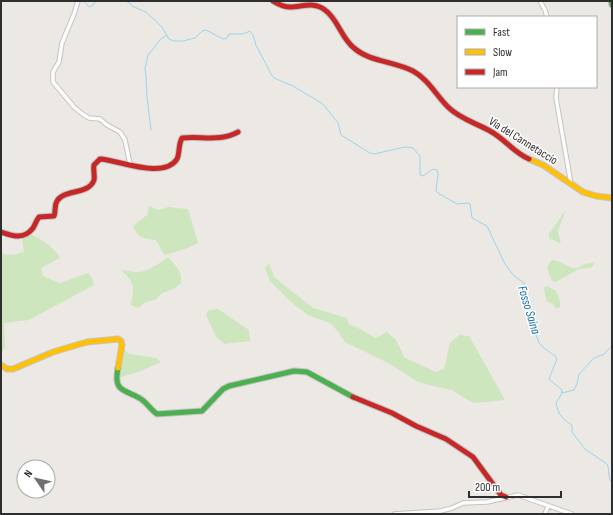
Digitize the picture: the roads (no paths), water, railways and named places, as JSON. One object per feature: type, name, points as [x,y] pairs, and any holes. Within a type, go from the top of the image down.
[{"type":"street","points":[[78,1],[62,43],[59,62],[53,72],[53,82],[81,113],[89,118],[100,119],[107,125],[120,132],[125,140],[130,164]]},
{"type":"street","name":"Via del Cannetaccio","points":[[272,1],[280,5],[290,7],[310,4],[321,7],[330,15],[350,45],[358,51],[371,57],[412,70],[429,84],[449,108],[466,120],[491,131],[516,152],[543,165],[583,192],[596,196],[612,198]]},
{"type":"street","points":[[540,1],[547,16]]},
{"type":"street","points":[[611,1],[612,5]]},
{"type":"street","points":[[556,88],[556,98],[571,185]]},
{"type":"street","points":[[1,232],[14,237],[24,236],[31,231],[39,217],[54,216],[56,202],[59,199],[70,193],[90,187],[94,183],[94,168],[98,160],[104,159],[130,164],[141,168],[162,168],[174,163],[177,160],[179,144],[182,138],[195,136],[206,139],[229,137],[238,132]]},
{"type":"street","points":[[1,365],[7,369],[13,369],[53,352],[87,342],[118,339],[121,341],[122,347],[116,374],[118,385],[124,392],[141,399],[154,412],[163,414],[203,410],[224,388],[234,384],[294,371],[304,371],[355,399],[392,413],[414,425],[442,436],[473,457],[501,495],[506,497]]},
{"type":"street","points":[[394,514],[443,510],[462,503],[483,503],[516,496],[522,496],[571,514]]},
{"type":"street","points":[[545,514],[548,506]]},
{"type":"waterway","name":"Fosso Saina","points":[[84,1],[89,7],[96,1]]},
{"type":"waterway","name":"Fosso Saina","points":[[125,1],[146,12],[162,27],[169,39],[174,41],[183,41],[195,38],[202,31],[206,30],[223,39],[227,38],[229,34],[243,34],[250,31],[274,78],[293,86],[323,104],[338,123],[341,135],[374,154],[405,147],[413,148],[420,156],[420,175],[423,176],[433,169],[437,170],[436,191],[457,204],[470,204],[472,218],[487,226],[505,264],[513,275],[524,283],[526,287],[528,312],[539,343],[557,359],[549,379],[562,390],[556,403],[559,413],[572,425],[572,432],[585,449],[607,464],[610,481],[612,483]]},
{"type":"waterway","points":[[151,130],[145,68],[148,55],[160,40],[167,35]]},
{"type":"waterway","name":"Fosso Saina","points":[[562,393],[574,390],[579,374],[594,358],[604,354],[612,346]]}]
